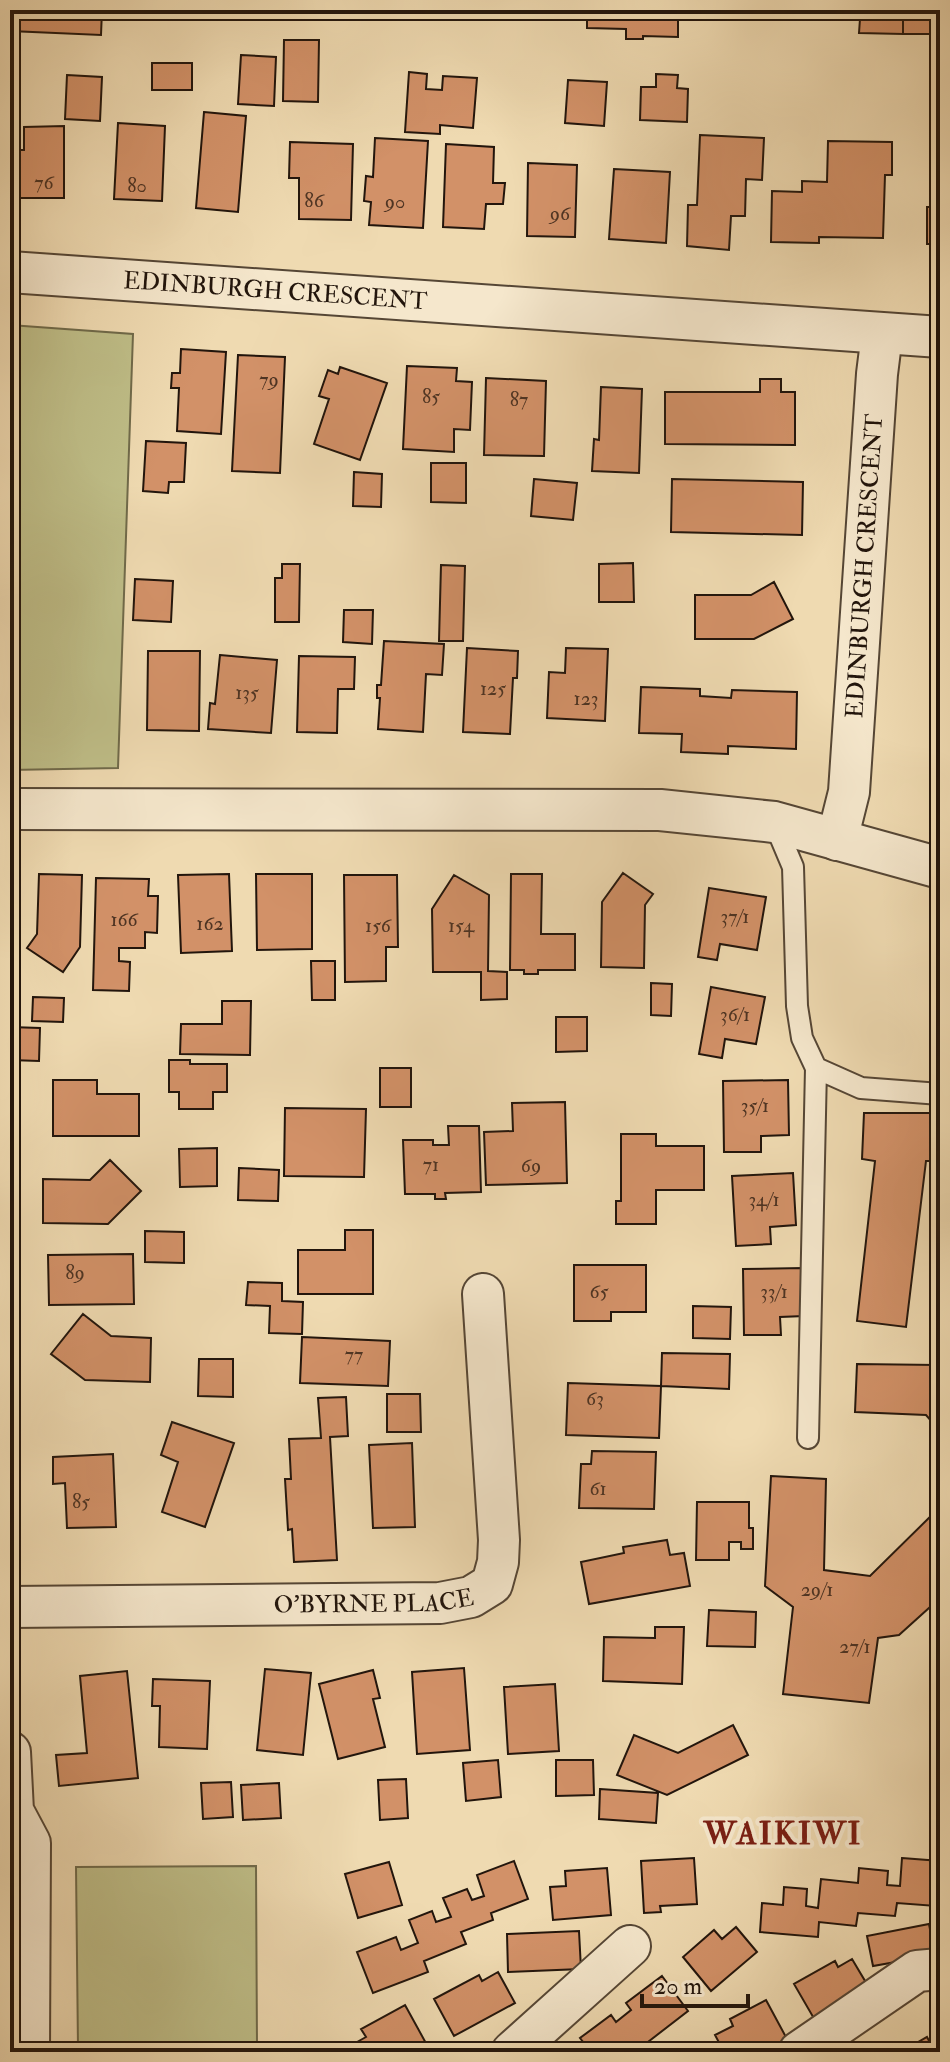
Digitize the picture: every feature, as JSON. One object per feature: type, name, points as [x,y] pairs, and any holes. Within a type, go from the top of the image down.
[{"type":"street","name":"EDINBURGH CRESCENT","points":[[10,272],[882,334],[849,792],[837,840]]},
{"type":"street","points":[[882,334],[940,337]]},
{"type":"street","points":[[10,809],[660,810],[774,822],[940,868]]},
{"type":"street","name":"O'BYRNE PLACE","points":[[10,1607],[440,1603],[471,1597],[492,1584],[498,1562],[499,1540],[483,1294]]},
{"type":"street","points":[[10,1752],[12,1812],[30,1843],[29,2052]]},
{"type":"street","points":[[512,2052],[630,1946]]},
{"type":"street","points":[[799,2052],[917,1971],[940,1969]]},
{"type":"lane","points":[[774,822],[793,867],[797,1006],[802,1038],[816,1068],[808,1438]]},
{"type":"lane","points":[[816,1068],[861,1088],[940,1094]]},
{"type":"shaded area","points":[[10,325],[133,334],[118,768],[10,770]]},
{"type":"shaded area","points":[[256,1866],[257,2046],[78,2048],[76,1867]]},
{"type":"building","points":[[10,10],[102,10],[101,35],[10,31]]},
{"type":"building","points":[[132,10],[215,10],[215,19],[132,20]]},
{"type":"building","points":[[233,10],[291,10],[292,19],[234,20]]},
{"type":"building","points":[[587,10],[678,10],[678,37],[626,39],[626,29],[587,28]]},
{"type":"building","points":[[792,10],[903,10],[903,34],[859,33],[860,19],[792,18]]},
{"type":"building","points":[[903,10],[940,10],[940,34],[903,34]]},
{"type":"building","points":[[284,40],[319,40],[318,102],[283,101]]},
{"type":"building","points":[[241,55],[276,57],[274,106],[238,104]]},
{"type":"building","points":[[152,63],[192,63],[192,90],[152,90]]},
{"type":"building","points":[[409,72],[427,74],[426,89],[442,90],[443,76],[477,78],[473,128],[440,125],[440,134],[405,132]]},
{"type":"building","points":[[656,74],[678,75],[677,88],[688,89],[687,122],[640,120],[641,87],[656,87]]},
{"type":"building","points":[[67,75],[102,77],[100,121],[65,119]]},
{"type":"building","points":[[568,80],[607,82],[604,126],[565,123]]},
{"type":"building","points":[[204,112],[246,116],[238,212],[196,208]]},
{"type":"building","points":[[118,123],[165,126],[162,201],[114,199]]},
{"type":"building","points":[[64,126],[64,198],[10,198],[10,150],[24,150],[24,127]]},
{"type":"building","points":[[700,135],[764,138],[762,180],[746,179],[745,216],[731,216],[729,250],[687,246],[688,205],[697,205]]},
{"type":"building","points":[[375,138],[428,141],[423,228],[369,225],[371,202],[364,201],[366,176],[373,177]]},
{"type":"building","points":[[828,141],[892,142],[892,175],[885,175],[883,238],[819,237],[819,243],[771,242],[772,191],[802,192],[802,181],[827,182]]},
{"type":"building","points":[[290,142],[353,144],[351,220],[299,219],[299,178],[289,178]]},
{"type":"building","points":[[446,144],[494,147],[493,183],[505,183],[503,204],[486,204],[484,229],[443,227]]},
{"type":"building","points":[[528,163],[577,165],[575,237],[527,236]]},
{"type":"building","points":[[614,169],[670,172],[666,243],[609,239]]},
{"type":"building","points":[[927,207],[940,207],[940,244],[927,244]]},
{"type":"building","points":[[181,349],[226,352],[221,434],[177,431],[179,388],[171,388],[172,373],[180,373]]},
{"type":"building","points":[[238,355],[285,357],[280,473],[232,471]]},
{"type":"building","points":[[407,366],[457,368],[456,381],[472,382],[470,430],[454,429],[454,452],[403,449]]},
{"type":"building","points":[[340,367],[387,383],[360,460],[314,444],[329,399],[319,396],[328,370],[338,374]]},
{"type":"building","points":[[486,378],[546,381],[544,456],[484,455]]},
{"type":"building","points":[[760,379],[781,379],[781,392],[795,392],[795,445],[665,444],[665,392],[760,392]]},
{"type":"building","points":[[601,387],[642,389],[639,473],[592,471],[594,439],[599,440]]},
{"type":"building","points":[[146,441],[186,443],[184,482],[169,482],[168,493],[143,491]]},
{"type":"building","points":[[431,463],[466,463],[466,503],[431,502]]},
{"type":"building","points":[[354,472],[382,474],[381,507],[353,506]]},
{"type":"building","points":[[534,479],[577,483],[573,520],[531,516]]},
{"type":"building","points":[[672,479],[803,482],[802,535],[671,532]]},
{"type":"building","points":[[633,563],[634,602],[599,602],[599,564]]},
{"type":"building","points":[[282,564],[300,564],[299,622],[275,622],[275,578],[282,578]]},
{"type":"building","points":[[441,565],[465,566],[463,641],[439,641]]},
{"type":"building","points":[[135,579],[173,581],[171,622],[133,620]]},
{"type":"building","points":[[774,582],[793,619],[754,639],[695,639],[695,595],[751,595]]},
{"type":"building","points":[[344,610],[373,610],[372,644],[343,642]]},
{"type":"building","points":[[384,641],[444,644],[442,675],[426,674],[423,732],[378,729],[380,698],[377,698],[377,685],[381,685]]},
{"type":"building","points":[[467,648],[518,651],[510,734],[463,732]]},
{"type":"building","points":[[566,648],[608,649],[605,721],[547,718],[549,672],[565,673]]},
{"type":"building","points":[[148,651],[200,651],[199,731],[147,730]]},
{"type":"building","points":[[220,655],[277,660],[271,733],[208,729],[210,703],[215,704]]},
{"type":"building","points":[[299,656],[355,657],[354,689],[338,689],[337,733],[297,732]]},
{"type":"building","points":[[641,687],[700,689],[700,696],[731,698],[732,690],[797,692],[796,749],[728,746],[728,754],[681,752],[682,734],[639,733]]},
{"type":"building","points":[[623,873],[653,894],[645,905],[644,968],[601,967],[602,902]]},
{"type":"building","points":[[39,874],[82,875],[80,947],[63,972],[27,948],[37,934]]},
{"type":"building","points":[[229,874],[232,951],[181,953],[178,875]]},
{"type":"building","points":[[256,874],[312,874],[312,949],[257,950]]},
{"type":"building","points":[[511,874],[542,874],[541,934],[575,934],[575,970],[538,970],[538,974],[524,974],[524,970],[510,970]]},
{"type":"building","points":[[344,875],[397,875],[398,947],[386,947],[386,981],[345,982]]},
{"type":"building","points":[[454,875],[489,895],[488,971],[507,972],[507,999],[481,1000],[481,972],[433,972],[432,909]]},
{"type":"building","points":[[96,878],[149,879],[148,896],[158,896],[157,933],[145,932],[145,948],[119,948],[119,961],[130,962],[129,991],[93,990]]},
{"type":"building","points":[[709,888],[766,897],[757,950],[720,944],[717,960],[698,957]]},
{"type":"building","points":[[311,961],[335,961],[335,1000],[312,1000]]},
{"type":"building","points":[[651,983],[672,984],[671,1016],[651,1015]]},
{"type":"building","points":[[711,987],[765,997],[756,1044],[725,1039],[722,1058],[699,1054]]},
{"type":"building","points":[[33,997],[64,998],[63,1022],[32,1021]]},
{"type":"building","points":[[222,1001],[251,1001],[250,1055],[180,1054],[181,1024],[222,1024]]},
{"type":"building","points":[[556,1017],[587,1017],[587,1051],[556,1052]]},
{"type":"building","points":[[10,1027],[40,1028],[39,1061],[10,1060]]},
{"type":"building","points":[[169,1060],[190,1060],[190,1064],[227,1064],[227,1092],[213,1092],[213,1109],[179,1109],[179,1092],[169,1092]]},
{"type":"building","points":[[380,1068],[411,1068],[411,1107],[380,1107]]},
{"type":"building","points":[[53,1080],[97,1080],[97,1094],[139,1094],[139,1136],[53,1136]]},
{"type":"building","points":[[788,1080],[789,1135],[761,1136],[761,1152],[724,1152],[723,1081]]},
{"type":"building","points":[[565,1102],[567,1183],[486,1185],[484,1132],[513,1131],[512,1103]]},
{"type":"building","points":[[285,1108],[366,1109],[364,1177],[284,1176]]},
{"type":"building","points":[[864,1113],[940,1113],[940,1161],[926,1161],[906,1327],[857,1321],[875,1161],[862,1159]]},
{"type":"building","points":[[448,1126],[479,1126],[481,1192],[445,1193],[446,1199],[435,1199],[435,1194],[405,1194],[403,1140],[433,1140],[433,1145],[449,1145]]},
{"type":"building","points":[[621,1134],[656,1134],[656,1146],[704,1146],[704,1190],[656,1190],[656,1224],[616,1224],[616,1201],[621,1201]]},
{"type":"building","points":[[217,1148],[217,1186],[180,1187],[179,1149]]},
{"type":"building","points":[[110,1160],[141,1191],[108,1224],[43,1223],[43,1179],[90,1180]]},
{"type":"building","points":[[239,1168],[279,1170],[278,1201],[238,1200]]},
{"type":"building","points":[[793,1173],[796,1225],[770,1227],[771,1244],[736,1246],[732,1176]]},
{"type":"building","points":[[345,1230],[373,1230],[373,1294],[298,1294],[298,1250],[345,1250]]},
{"type":"building","points":[[145,1231],[184,1232],[184,1263],[145,1262]]},
{"type":"building","points":[[940,1232],[940,1431],[926,1415],[855,1412],[857,1364],[937,1365]]},
{"type":"building","points":[[133,1254],[134,1304],[49,1305],[48,1255]]},
{"type":"building","points":[[574,1265],[646,1265],[646,1312],[611,1312],[611,1321],[574,1321]]},
{"type":"building","points":[[803,1268],[804,1316],[780,1317],[781,1335],[744,1335],[743,1269]]},
{"type":"building","points":[[248,1282],[282,1283],[282,1301],[303,1302],[302,1334],[269,1333],[270,1306],[246,1305]]},
{"type":"building","points":[[693,1306],[731,1307],[730,1339],[693,1338]]},
{"type":"building","points":[[83,1314],[111,1336],[151,1338],[150,1382],[85,1380],[51,1354]]},
{"type":"building","points":[[302,1337],[390,1341],[388,1386],[300,1383]]},
{"type":"building","points":[[662,1353],[730,1354],[729,1389],[661,1386]]},
{"type":"building","points":[[199,1359],[233,1359],[233,1397],[198,1396]]},
{"type":"building","points":[[568,1383],[661,1386],[659,1438],[566,1435]]},
{"type":"building","points":[[387,1394],[420,1394],[421,1432],[387,1432]]},
{"type":"building","points":[[346,1397],[348,1436],[330,1437],[337,1560],[294,1562],[292,1529],[288,1530],[285,1479],[291,1479],[289,1439],[321,1438],[318,1398]]},
{"type":"building","points":[[172,1422],[234,1443],[205,1527],[162,1512],[178,1462],[161,1455]]},
{"type":"building","points":[[412,1443],[415,1527],[373,1528],[369,1445]]},
{"type":"building","points":[[592,1451],[656,1452],[654,1509],[579,1508],[581,1464],[591,1464]]},
{"type":"building","points":[[113,1454],[116,1527],[67,1528],[65,1483],[53,1484],[53,1457]]},
{"type":"building","points":[[771,1476],[826,1479],[824,1570],[870,1576],[940,1507],[940,1598],[899,1635],[878,1638],[869,1703],[783,1694],[793,1607],[765,1586]]},
{"type":"building","points":[[697,1502],[749,1502],[753,1549],[741,1549],[741,1542],[729,1542],[729,1560],[696,1560]]},
{"type":"building","points":[[667,1540],[670,1555],[684,1553],[690,1586],[589,1604],[581,1562],[624,1553],[623,1547]]},
{"type":"building","points":[[709,1610],[756,1612],[755,1647],[707,1646]]},
{"type":"building","points":[[655,1627],[684,1627],[682,1684],[603,1681],[604,1637],[655,1638]]},
{"type":"building","points":[[464,1668],[470,1750],[417,1754],[412,1672]]},
{"type":"building","points":[[265,1669],[311,1673],[303,1755],[257,1750]]},
{"type":"building","points":[[373,1670],[380,1698],[373,1699],[385,1747],[338,1759],[319,1684]]},
{"type":"building","points":[[127,1671],[138,1778],[59,1786],[56,1755],[87,1753],[80,1676]]},
{"type":"building","points":[[153,1679],[210,1681],[207,1749],[159,1747],[160,1706],[152,1706]]},
{"type":"building","points":[[555,1684],[559,1751],[508,1754],[504,1687]]},
{"type":"building","points":[[733,1725],[748,1755],[667,1795],[617,1775],[634,1735],[678,1753]]},
{"type":"building","points":[[498,1760],[501,1797],[466,1801],[463,1763]]},
{"type":"building","points":[[556,1760],[593,1760],[594,1795],[556,1796]]},
{"type":"building","points":[[406,1779],[408,1818],[380,1820],[378,1780]]},
{"type":"building","points":[[231,1782],[233,1817],[203,1819],[201,1783]]},
{"type":"building","points":[[279,1783],[281,1818],[243,1820],[241,1785]]},
{"type":"building","points":[[600,1789],[658,1793],[656,1823],[599,1819]]},
{"type":"building","points":[[694,1858],[697,1904],[660,1906],[661,1912],[644,1913],[641,1861]]},
{"type":"building","points":[[902,1858],[940,1861],[936,1906],[897,1903],[895,1916],[858,1913],[856,1926],[819,1922],[818,1937],[760,1932],[762,1903],[783,1905],[784,1887],[807,1889],[806,1906],[818,1908],[821,1879],[858,1883],[859,1868],[888,1871],[887,1885],[900,1886]]},
{"type":"building","points":[[514,1861],[528,1899],[491,1913],[493,1920],[461,1932],[466,1944],[424,1961],[428,1972],[373,1993],[357,1952],[396,1937],[401,1950],[418,1943],[409,1920],[432,1911],[436,1922],[451,1917],[443,1898],[467,1889],[472,1900],[484,1896],[477,1875]]},
{"type":"building","points":[[389,1862],[402,1905],[358,1918],[345,1874]]},
{"type":"building","points":[[607,1868],[611,1915],[553,1920],[550,1887],[566,1886],[565,1871]]},
{"type":"building","points":[[929,1924],[935,1955],[873,1966],[867,1936]]},
{"type":"building","points":[[736,1927],[757,1952],[711,1991],[683,1957],[714,1930],[722,1939]]},
{"type":"building","points":[[579,1931],[581,1969],[508,1972],[507,1934]]},
{"type":"building","points":[[852,1959],[871,1991],[816,2022],[794,1984],[835,1961],[838,1967]]},
{"type":"building","points":[[498,1972],[515,2003],[454,2036],[434,1999],[479,1975],[482,1981]]},
{"type":"building","points":[[662,1976],[688,2011],[635,2052],[591,2052],[580,2038],[611,2015],[616,2022],[631,2010],[626,2003]]},
{"type":"building","points":[[766,2000],[787,2039],[763,2052],[724,2052],[715,2035],[733,2026],[730,2019]]},
{"type":"building","points":[[405,2005],[427,2045],[414,2052],[351,2052],[348,2047],[366,2037],[361,2029]]},
{"type":"building","points":[[927,2037],[935,2052],[901,2052]]},
{"type":"district","name":"WAIKIWI","points":[[783,1833]]}]
